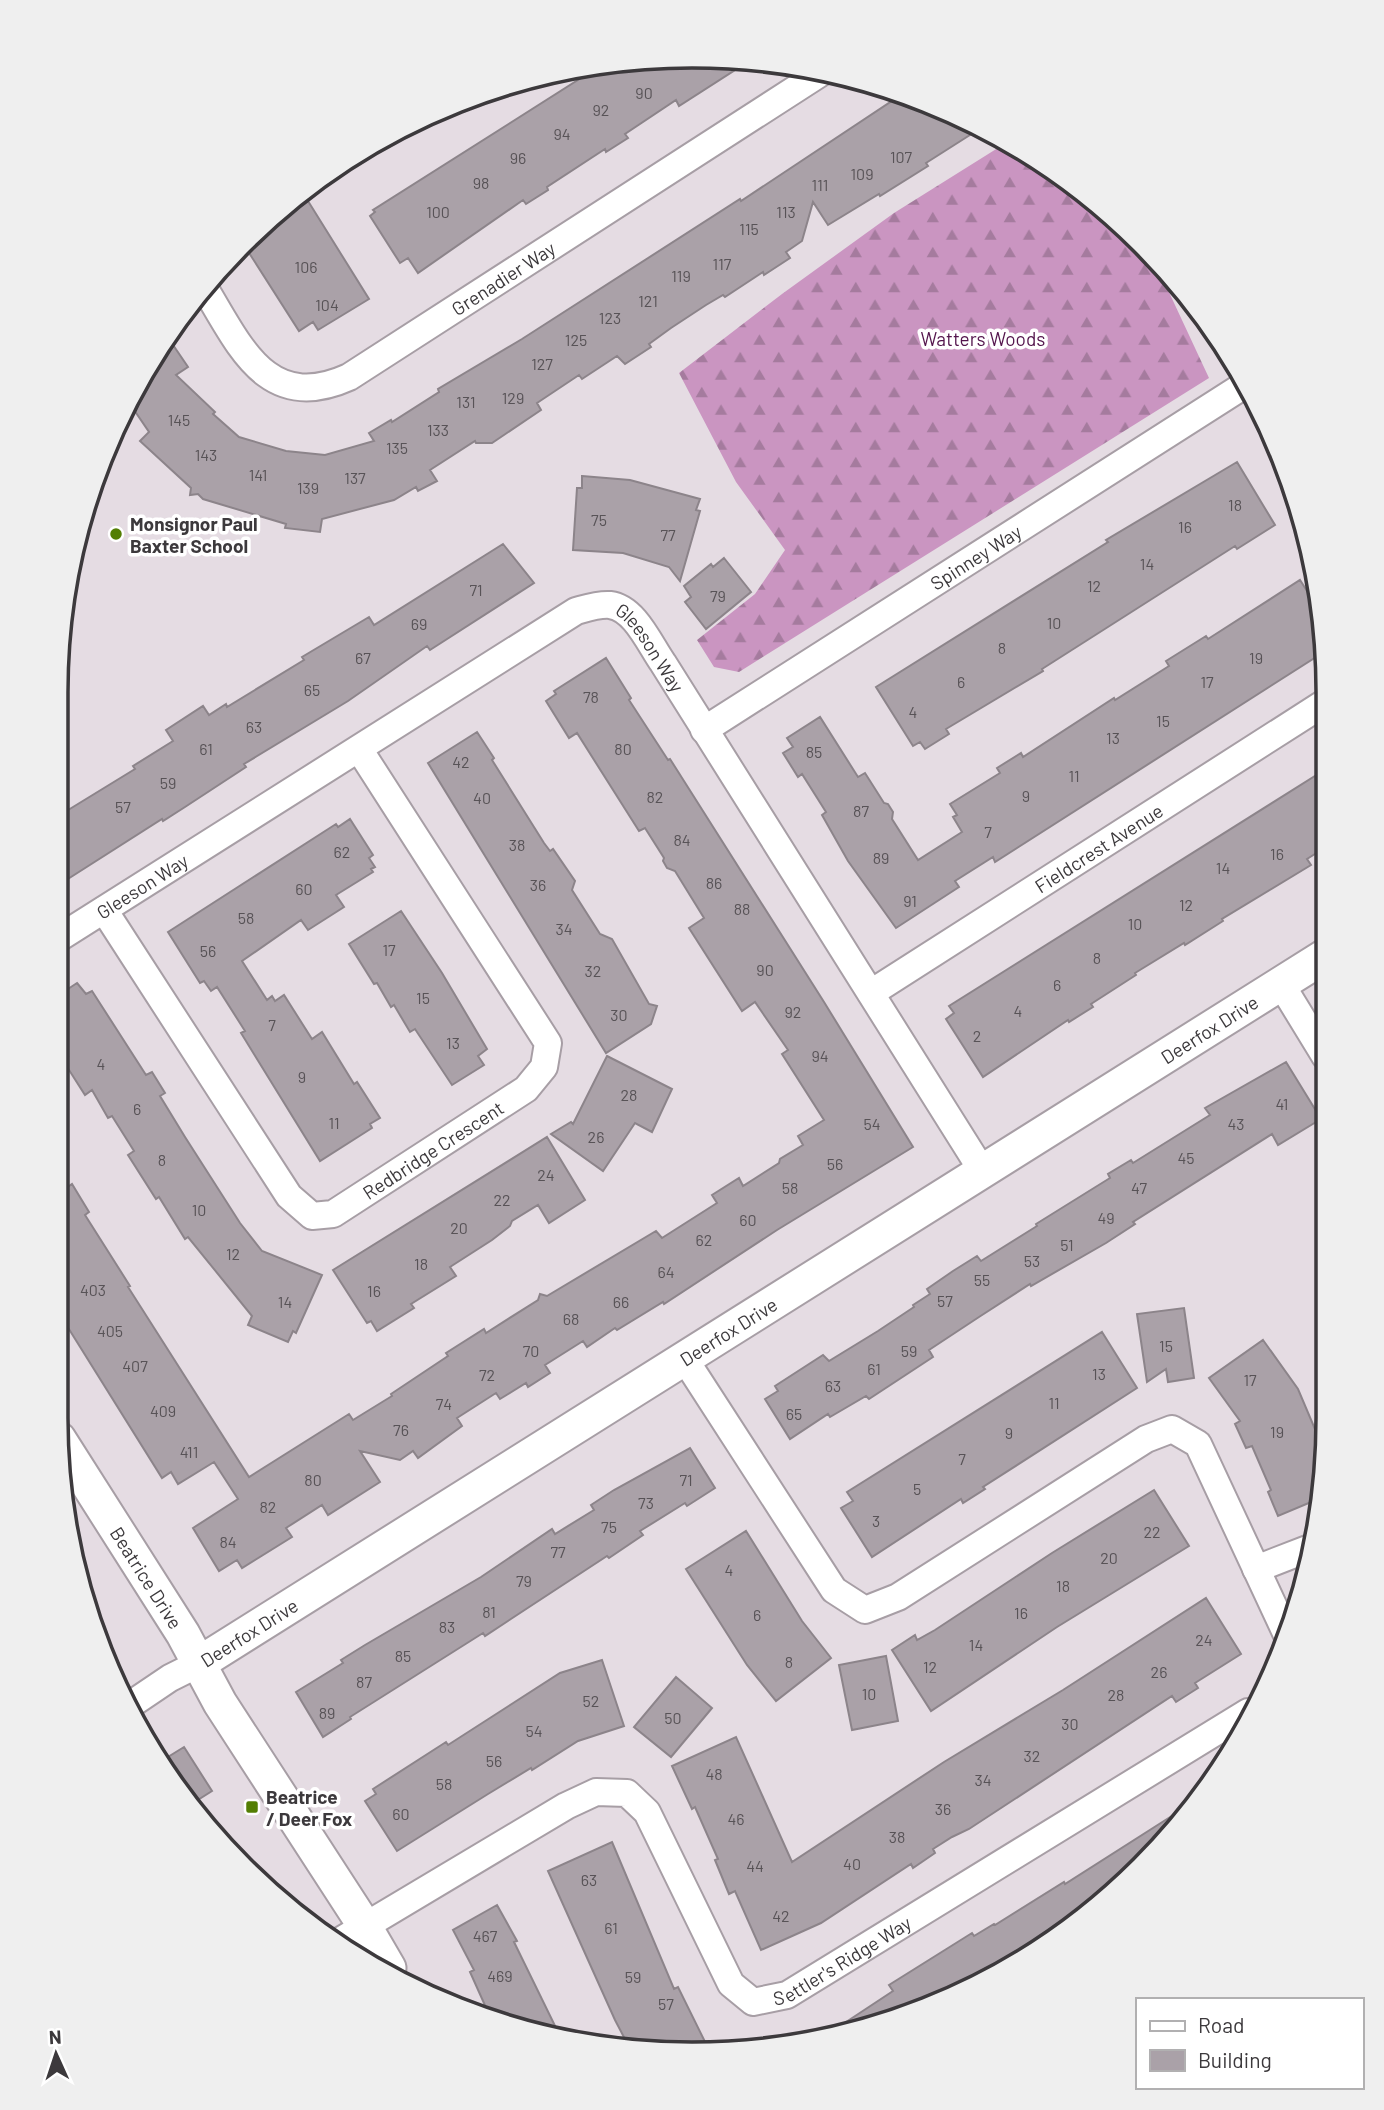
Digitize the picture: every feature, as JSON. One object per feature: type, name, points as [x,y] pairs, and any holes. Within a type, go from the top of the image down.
[{"type":"street","name":"Grenadier Way","points":[[210,297],[246,356],[260,370],[293,387],[332,385],[349,377],[810,79]]},
{"type":"street","name":"Spinney Way","points":[[704,730],[1237,390]]},
{"type":"street","name":"Gleeson Way","points":[[68,932],[576,611],[611,605],[626,612],[638,626],[983,1172]]},
{"type":"street","name":"Fieldcrest Avenue","points":[[871,993],[1316,708]]},
{"type":"street","name":"Redbridge Crescent","points":[[104,910],[289,1196],[312,1216],[333,1214],[526,1089],[544,1068],[548,1044],[359,749]]},
{"type":"street","name":"Deerfox Drive","points":[[136,1700],[234,1643],[1316,962]]},
{"type":"street","points":[[1281,984],[1316,1041]]},
{"type":"street","points":[[684,1358],[834,1590],[865,1609],[898,1597],[1146,1439],[1172,1429],[1198,1444],[1281,1623]]},
{"type":"street","name":"Beatrice Drive","points":[[70,1455],[183,1634],[352,1933],[376,1955]]},
{"type":"street","points":[[1256,1569],[1301,1551]]},
{"type":"street","name":"Settler's Ridge Way","points":[[352,1933],[566,1806],[596,1792],[627,1793],[647,1812],[731,1984],[752,2002],[787,1995],[1238,1718]]},
{"type":"green space","name":"Watters Woods","points":[[997,148],[1039,173],[1072,197],[1133,251],[1161,281],[1167,288],[1209,378],[739,672],[714,667],[697,640],[755,594],[785,550],[736,482],[679,373],[894,213]]},
{"type":"building","points":[[651,70],[735,70],[679,106],[676,100],[625,134],[628,138],[606,152],[605,149],[526,204],[523,200],[418,273],[408,258],[400,263],[370,216],[375,212],[373,210],[580,78]]},
{"type":"building","points":[[892,101],[971,134],[926,163],[928,166],[828,225],[813,202],[802,241],[786,252],[790,258],[725,297],[723,295],[706,305],[625,364],[617,356],[582,379],[579,375],[537,403],[541,410],[492,443],[475,441],[430,470],[437,481],[418,491],[416,487],[394,500],[322,519],[320,532],[285,528],[286,524],[203,499],[198,494],[190,495],[191,488],[140,441],[149,432],[135,412],[173,345],[188,367],[176,375],[239,437],[286,451],[325,455],[374,441],[369,433],[391,420],[392,422],[439,392],[438,389],[522,339],[740,199],[741,201]]},
{"type":"building","points":[[308,201],[369,299],[318,330],[313,322],[299,331],[249,253]]},
{"type":"building","points":[[1237,462],[1275,525],[1237,549],[1235,546],[1042,669],[1043,671],[946,729],[949,734],[925,749],[920,742],[913,746],[876,687],[1108,542],[1106,540]]},
{"type":"building","points":[[582,476],[630,480],[700,499],[696,510],[700,511],[680,581],[669,567],[623,553],[573,550],[577,488],[582,488]]},
{"type":"building","points":[[503,544],[534,583],[430,650],[427,646],[348,701],[244,764],[246,767],[185,807],[68,879],[68,810],[135,769],[133,766],[173,741],[166,730],[203,706],[209,715],[226,704],[227,707],[369,617],[374,625]]},
{"type":"building","points":[[724,558],[751,592],[706,629],[685,602],[691,597],[684,586],[711,564],[713,567]]},
{"type":"building","points":[[1300,580],[1307,591],[1314,658],[995,862],[993,857],[955,881],[959,887],[896,928],[848,861],[822,815],[826,812],[802,774],[798,777],[783,753],[793,747],[787,738],[820,717],[858,777],[865,773],[884,803],[888,804],[893,812],[892,819],[918,860],[962,832],[953,817],[957,815],[950,804],[1000,773],[997,768],[1021,753],[1023,757],[1169,666],[1166,661],[1206,636],[1208,639]]},
{"type":"building","points":[[606,658],[631,698],[629,700],[677,770],[913,1147],[777,1230],[664,1304],[663,1302],[617,1330],[615,1328],[587,1347],[583,1341],[545,1365],[550,1373],[528,1387],[526,1383],[500,1399],[496,1393],[457,1418],[462,1426],[418,1458],[413,1451],[400,1460],[360,1451],[380,1482],[328,1515],[322,1505],[286,1528],[292,1537],[242,1568],[237,1560],[219,1571],[193,1528],[238,1499],[214,1462],[178,1484],[171,1472],[162,1478],[68,1328],[68,1187],[72,1184],[89,1212],[85,1215],[130,1286],[128,1287],[249,1477],[349,1414],[353,1420],[392,1396],[391,1394],[448,1356],[446,1353],[484,1329],[486,1333],[538,1300],[540,1294],[547,1296],[656,1231],[662,1238],[717,1203],[712,1195],[739,1178],[743,1186],[779,1163],[780,1159],[803,1145],[798,1136],[824,1120],[782,1054],[788,1050],[755,1002],[742,1011],[689,928],[704,918],[675,871],[667,868],[664,858],[645,828],[639,831],[577,733],[569,738],[546,701],[556,694],[554,691]]},
{"type":"building","points":[[477,732],[544,843],[550,851],[553,849],[575,881],[572,890],[600,934],[612,939],[649,1004],[657,1006],[651,1024],[606,1053],[428,763]]},
{"type":"building","points":[[1316,775],[1316,853],[1307,859],[1311,865],[1222,919],[1223,921],[1185,945],[1184,943],[1135,973],[1136,975],[1091,1004],[1093,1007],[1069,1022],[1068,1020],[983,1077],[946,1019],[954,1013],[949,1006]]},
{"type":"building","points":[[350,819],[373,855],[369,858],[375,867],[371,869],[373,872],[336,895],[344,907],[308,930],[301,920],[242,961],[267,1000],[272,996],[275,1001],[284,995],[312,1039],[322,1032],[354,1084],[357,1082],[380,1118],[370,1124],[372,1128],[320,1161],[241,1033],[245,1031],[217,987],[211,991],[204,981],[200,983],[168,932],[336,824],[338,827]]},
{"type":"building","points":[[401,911],[487,1049],[478,1056],[484,1065],[452,1085],[415,1029],[410,1032],[394,1005],[391,1007],[377,983],[374,984],[349,944]]},
{"type":"building","points":[[77,983],[86,994],[92,991],[146,1075],[152,1072],[165,1093],[160,1096],[185,1137],[240,1223],[262,1251],[322,1275],[296,1333],[293,1331],[288,1342],[248,1325],[252,1316],[188,1237],[185,1239],[159,1197],[156,1199],[128,1155],[134,1151],[112,1116],[108,1118],[92,1090],[85,1095],[68,1068],[68,989]]},
{"type":"building","points":[[607,1056],[672,1089],[652,1132],[635,1123],[603,1171],[551,1134],[571,1122],[573,1124]]},
{"type":"building","points":[[1286,1062],[1316,1111],[1316,1122],[1278,1145],[1272,1134],[1133,1222],[1135,1224],[1106,1243],[1031,1286],[1030,1284],[979,1317],[929,1350],[933,1357],[869,1399],[866,1396],[830,1417],[828,1414],[790,1439],[765,1399],[778,1391],[775,1386],[823,1355],[829,1361],[878,1331],[914,1307],[913,1305],[930,1294],[927,1289],[953,1271],[977,1256],[981,1261],[1110,1178],[1108,1174],[1131,1160],[1133,1163],[1210,1115],[1205,1108]]},
{"type":"building","points":[[547,1137],[585,1200],[549,1223],[538,1205],[512,1221],[510,1226],[492,1240],[450,1267],[456,1276],[411,1304],[414,1308],[377,1331],[371,1321],[367,1323],[333,1270]]},
{"type":"building","points":[[1184,1308],[1194,1378],[1168,1382],[1166,1369],[1147,1382],[1137,1314]]},
{"type":"building","points":[[1102,1332],[1137,1388],[983,1487],[985,1489],[963,1503],[961,1499],[872,1557],[841,1508],[853,1501],[847,1492]]},
{"type":"building","points":[[1263,1340],[1298,1389],[1315,1430],[1309,1503],[1278,1516],[1268,1492],[1271,1490],[1252,1446],[1246,1448],[1235,1424],[1240,1421],[1209,1378]]},
{"type":"building","points":[[690,1448],[715,1488],[640,1531],[643,1535],[609,1558],[607,1556],[485,1636],[483,1633],[323,1737],[296,1692],[343,1663],[341,1660],[481,1577],[552,1529],[555,1534],[594,1510],[591,1505],[614,1490]]},
{"type":"building","points":[[1154,1490],[1189,1546],[1057,1627],[931,1711],[892,1650],[915,1635],[917,1640],[935,1630]]},
{"type":"building","points":[[746,1531],[802,1621],[831,1658],[776,1701],[747,1665],[686,1569]]},
{"type":"building","points":[[1206,1598],[1241,1654],[1195,1683],[1198,1688],[1176,1702],[1172,1696],[969,1829],[933,1849],[935,1853],[913,1868],[911,1864],[821,1923],[761,1950],[735,1891],[729,1894],[715,1860],[718,1859],[695,1807],[692,1809],[672,1766],[736,1737],[792,1862],[944,1762],[1063,1690]]},
{"type":"building","points":[[886,1656],[898,1721],[852,1730],[839,1665]]},
{"type":"building","points":[[602,1660],[624,1726],[578,1741],[397,1851],[365,1801],[376,1794],[373,1789],[446,1742],[448,1745],[560,1673]]},
{"type":"building","points":[[676,1677],[712,1708],[671,1757],[634,1727]]},
{"type":"building","points":[[184,1747],[212,1791],[198,1800],[168,1757]]},
{"type":"building","points":[[1172,1816],[1103,1887],[1039,1937],[968,1977],[931,1994],[892,2009],[847,2022],[893,1991],[889,1985],[972,1933],[974,1936],[995,1925],[1064,1882],[1065,1884]]},
{"type":"building","points":[[612,1842],[674,1989],[678,1987],[705,2041],[624,2037],[548,1871]]},
{"type":"building","points":[[497,1905],[517,1941],[514,1942],[555,2026],[485,2006],[470,1972],[474,1970],[453,1930]]},
{"type":"place","name":"Monsignor Paul Baxter School","points":[[116,534]]},
{"type":"place","name":"Beatrice / Deer Fox","points":[[252,1807]]}]
